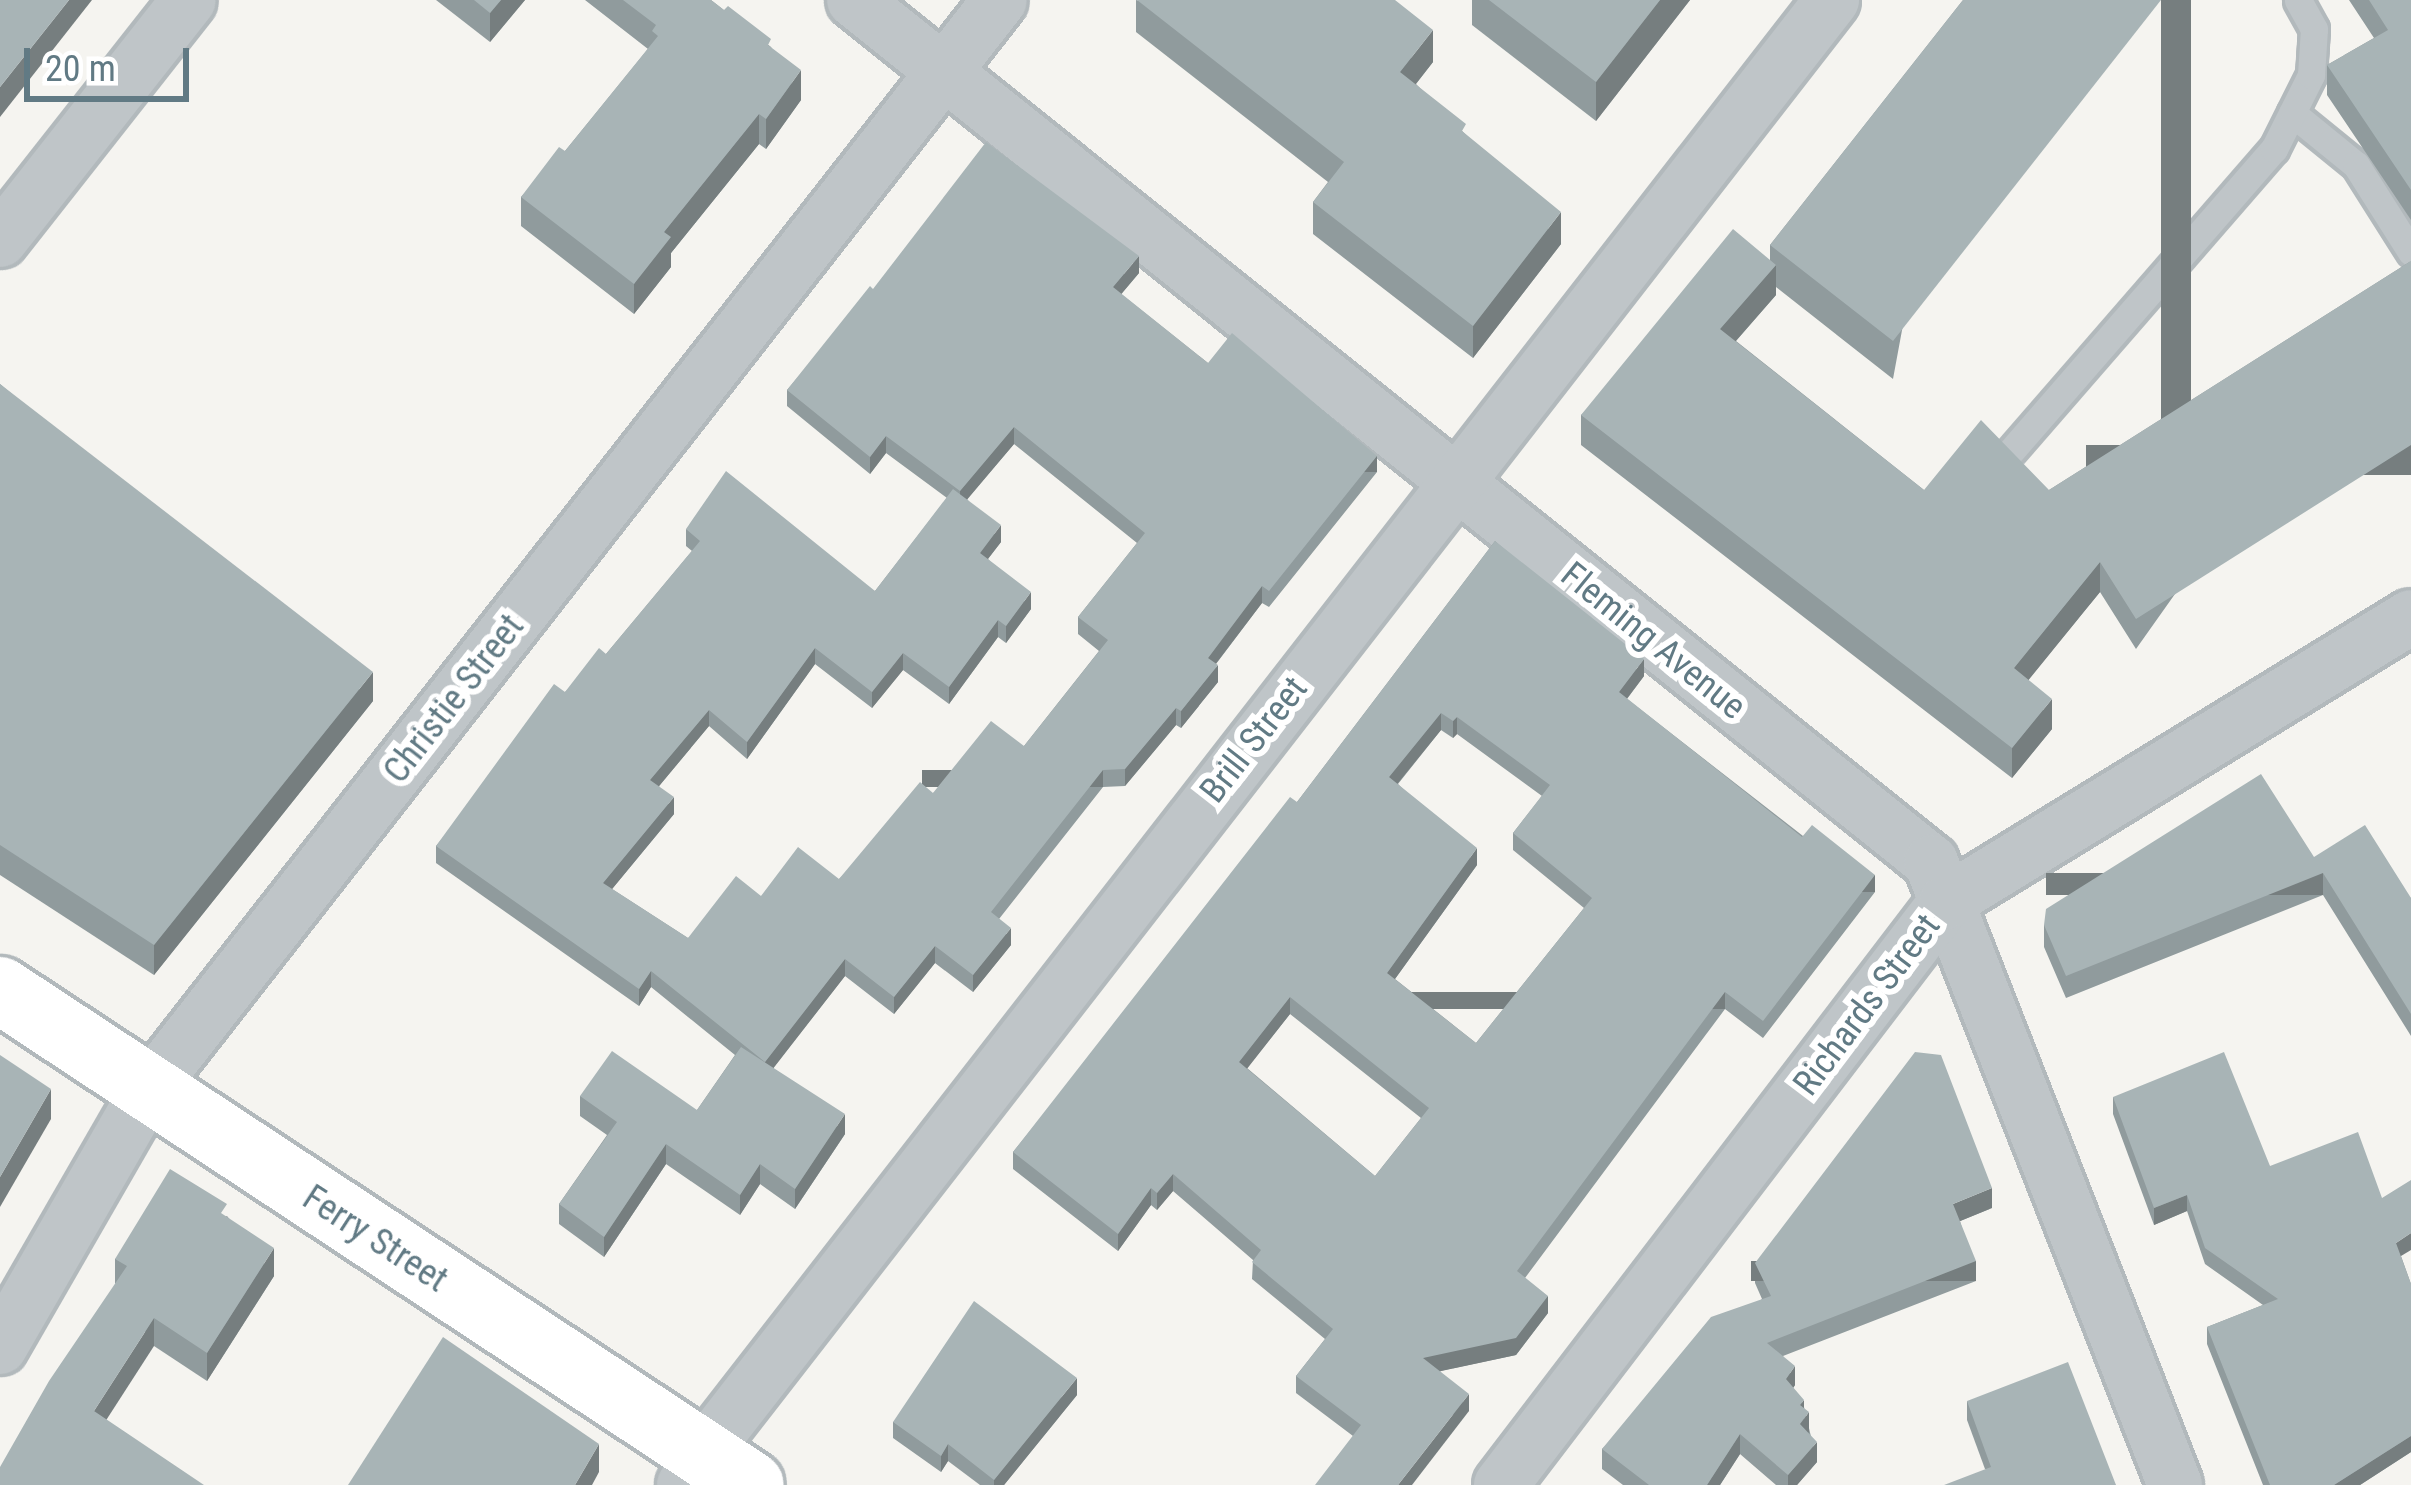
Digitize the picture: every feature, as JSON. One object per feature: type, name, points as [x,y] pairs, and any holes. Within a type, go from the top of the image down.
[{"type":"main road","name":"Ferry Street","points":[[0,990],[713,1474]]},
{"type":"street","points":[[0,240],[189,0]]},
{"type":"street","name":"Fleming Avenue","points":[[854,0],[1931,862],[2175,1485]]},
{"type":"street","name":"Christie Street","points":[[0,1347],[148,1090],[1000,0]]},
{"type":"street","name":"Brill Street","points":[[713,1474],[1453,482],[1832,0]]},
{"type":"street","name":"Richards Street","points":[[1501,1485],[1946,902],[2411,617]]},
{"type":"lane","points":[[2012,449],[2274,149],[2311,75],[2314,29],[2298,0]]},
{"type":"lane","points":[[2292,113],[2356,165],[2411,252]]},
{"type":"building","points":[[0,0],[69,0],[0,87]]},
{"type":"building","points":[[474,0],[501,0],[490,13]]},
{"type":"building","points":[[623,0],[711,0],[724,10],[728,6],[801,70],[766,119],[759,114],[664,232],[671,237],[634,284],[521,197],[559,147],[565,151],[658,36],[652,31],[656,25]]},
{"type":"building","points":[[1137,0],[1395,0],[1433,30],[1400,72],[1466,124],[1462,131],[1561,212],[1473,326],[1313,202],[1344,162]]},
{"type":"building","points":[[1489,0],[1660,0],[1596,82]]},
{"type":"building","points":[[1963,0],[2161,0],[1893,341],[1770,245]]},
{"type":"building","points":[[2369,0],[2411,0],[2411,190],[2327,65],[2388,30]]},
{"type":"building","points":[[986,142],[1139,256],[1113,287],[1208,363],[1232,333],[1377,456],[1269,591],[1262,586],[1208,658],[1218,665],[1181,711],[1176,708],[1125,769],[1103,770],[991,912],[1011,928],[973,975],[935,946],[894,997],[845,959],[765,1062],[651,971],[639,989],[436,846],[554,684],[565,692],[599,648],[606,654],[700,541],[686,529],[726,471],[875,591],[953,489],[1001,525],[980,553],[1031,592],[1006,626],[998,620],[949,687],[903,653],[872,692],[815,648],[747,742],[709,710],[650,780],[674,797],[603,883],[688,938],[736,876],[761,896],[798,847],[839,879],[920,782],[933,793],[991,721],[1024,746],[1108,640],[1078,617],[1145,533],[1014,427],[960,491],[886,436],[870,457],[787,390],[870,286],[873,289]]},
{"type":"building","points":[[1733,229],[1776,265],[1720,329],[1924,490],[1981,420],[2049,490],[2411,261],[2411,445],[2136,619],[2100,562],[2014,668],[2052,699],[2012,748],[1581,415]]},
{"type":"building","points":[[0,384],[373,672],[154,945],[0,845]]},
{"type":"building","points":[[1495,541],[1644,659],[1619,692],[1802,837],[1812,825],[1875,875],[1763,1021],[1725,992],[1517,1271],[1548,1296],[1516,1338],[1423,1358],[1469,1394],[1398,1485],[1315,1485],[1361,1425],[1296,1376],[1333,1329],[1252,1262],[1261,1250],[1173,1174],[1157,1193],[1151,1188],[1118,1234],[1013,1152],[1290,797],[1297,802]],"holes":[[[1441,713],[1453,721],[1457,717],[1550,785],[1513,833],[1592,898],[1476,1043],[1387,973],[1477,848],[1389,777]],[[1290,997],[1429,1108],[1375,1176],[1239,1062]]]},
{"type":"building","points":[[2261,774],[2314,857],[2365,825],[2411,898],[2411,1014],[2323,873],[2066,976],[2044,925],[2046,909]]},
{"type":"building","points":[[741,1047],[845,1114],[795,1189],[760,1164],[740,1195],[666,1144],[604,1237],[559,1204],[617,1122],[580,1096],[612,1051],[697,1110]]},
{"type":"building","points":[[1915,1052],[1941,1055],[1992,1188],[1953,1204],[1976,1261],[1767,1343],[1795,1366],[1786,1379],[1809,1412],[1800,1424],[1817,1442],[1788,1475],[1740,1434],[1707,1485],[1649,1485],[1602,1449],[1711,1317],[1771,1296],[1755,1263]]},
{"type":"building","points":[[2224,1052],[2270,1166],[2358,1132],[2382,1198],[2411,1180],[2411,1233],[2396,1243],[2411,1284],[2411,1436],[2334,1485],[2270,1485],[2207,1327],[2278,1299],[2205,1248],[2187,1195],[2154,1208],[2113,1097]]},
{"type":"building","points":[[0,1055],[51,1089],[0,1177]]},
{"type":"building","points":[[170,1169],[227,1204],[221,1213],[274,1248],[207,1353],[154,1318],[94,1411],[204,1485],[0,1485],[0,1467],[49,1381],[127,1266],[115,1259]]},
{"type":"building","points":[[974,1301],[1077,1378],[994,1480],[948,1444],[941,1456],[893,1422]]},
{"type":"building","points":[[443,1337],[599,1444],[575,1485],[348,1485]]},
{"type":"building","points":[[2068,1362],[2116,1485],[1944,1485],[1991,1467],[1967,1401]]}]
